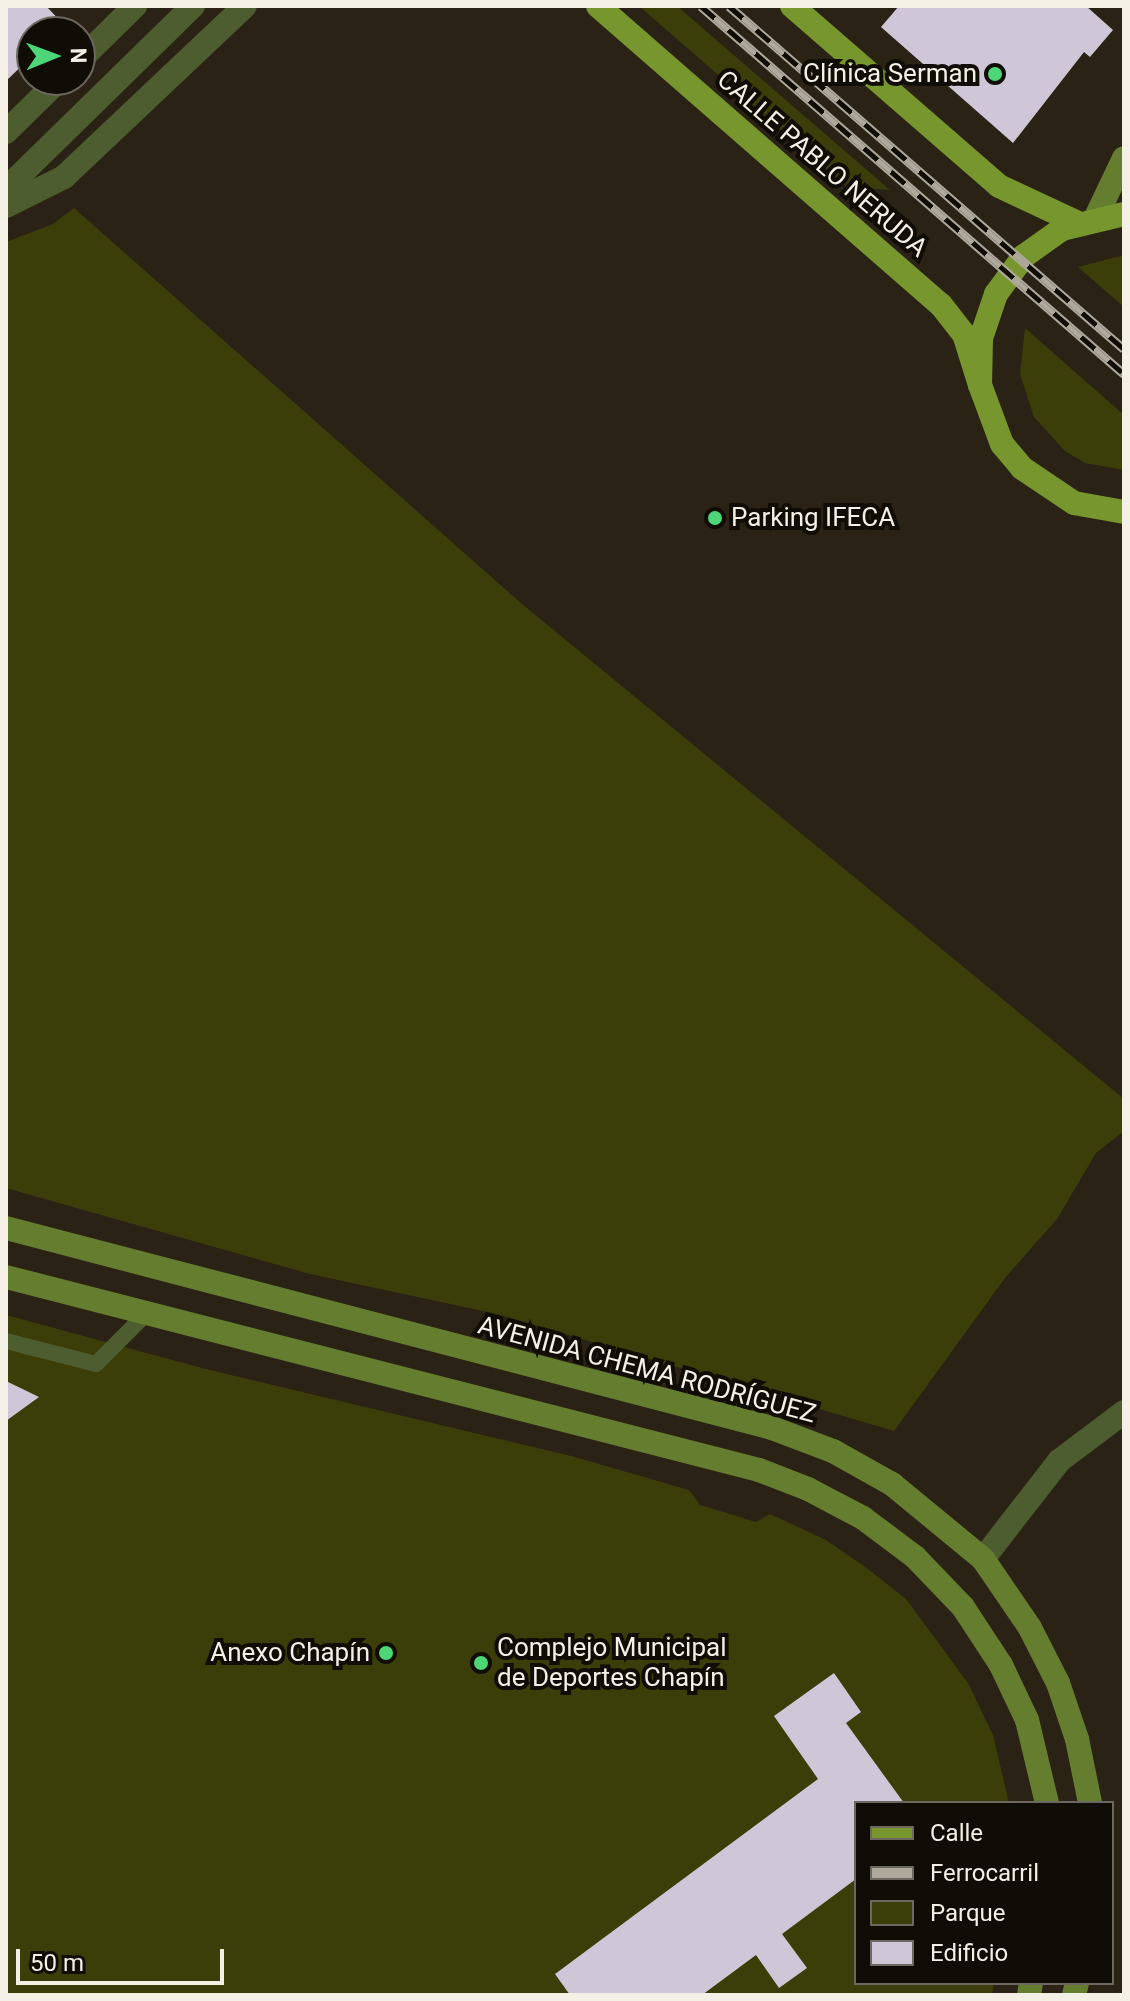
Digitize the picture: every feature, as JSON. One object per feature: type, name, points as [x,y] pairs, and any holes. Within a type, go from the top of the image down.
[{"type":"main road","name":"CALLE PABLO NERUDA","points":[[598,6],[941,305],[964,334],[1002,444],[1022,468],[1074,503],[1124,512]]},
{"type":"main road","points":[[792,6],[999,186],[1087,220]]},
{"type":"main road","points":[[1087,220],[1124,158]]},
{"type":"main road","points":[[980,385],[981,338],[996,294],[1024,256],[1087,220],[1124,214]]},
{"type":"main road","name":"AVENIDA CHEMA RODRÍGUEZ","points":[[6,1228],[772,1428],[833,1451],[892,1484],[983,1559],[1030,1628],[1058,1683],[1077,1739],[1090,1801]]},
{"type":"main road","points":[[6,1277],[759,1470],[863,1518],[915,1557],[963,1607],[1001,1665],[1027,1720],[1047,1801]]},
{"type":"street","points":[[96,44],[135,6]]},
{"type":"street","points":[[6,189],[193,6]]},
{"type":"street","points":[[6,206],[64,177],[245,6]]},
{"type":"street","points":[[6,132],[43,96]]},
{"type":"street","points":[[983,1559],[1059,1461],[1124,1412]]},
{"type":"lane","points":[[6,1341],[96,1364],[145,1315]]},
{"type":"green space","points":[[639,6],[677,6],[890,190],[847,187]]},
{"type":"green space","points":[[74,208],[522,604],[1124,1099],[1124,1131],[1096,1153],[1057,1219],[1005,1278],[894,1431],[497,1314],[310,1274],[6,1188],[6,242],[53,224]]},
{"type":"green space","points":[[1124,255],[1124,307],[1078,267]]},
{"type":"green space","points":[[1025,328],[1124,415],[1124,470],[1085,463],[1065,451],[1034,417],[1020,374]]},
{"type":"green space","name":"Complejo Municipal de Deportes Chapín","points":[[6,1315],[202,1368],[571,1456],[689,1490],[700,1505],[756,1522],[770,1514],[826,1540],[906,1599],[968,1683],[993,1735],[1009,1801],[854,1801],[854,1985],[994,1985],[992,1995],[6,1995]]},
{"type":"building","points":[[6,6],[46,6],[56,16],[16,16],[16,71],[6,81]]},
{"type":"building","name":"Clínica Serman","points":[[899,6],[1086,6],[1113,30],[1090,57],[1084,52],[1013,143],[881,27]]},
{"type":"building","points":[[6,1381],[39,1397],[6,1421]]},
{"type":"building","points":[[834,1673],[861,1712],[846,1723],[903,1801],[854,1801],[854,1880],[782,1934],[807,1968],[779,1988],[756,1955],[702,1995],[570,1995],[555,1974],[818,1779],[774,1716]]},
{"type":"railway","points":[[701,6],[1124,374]]},
{"type":"railway","points":[[729,6],[1124,349]]},
{"type":"place","name":"Clínica Serman","points":[[995,74]]},
{"type":"place","name":"Parking IFECA","points":[[715,518]]},
{"type":"place","name":"Anexo Chapín","points":[[386,1653]]},
{"type":"place","name":"Complejo Municipal de Deportes Chapín","points":[[481,1663]]}]
